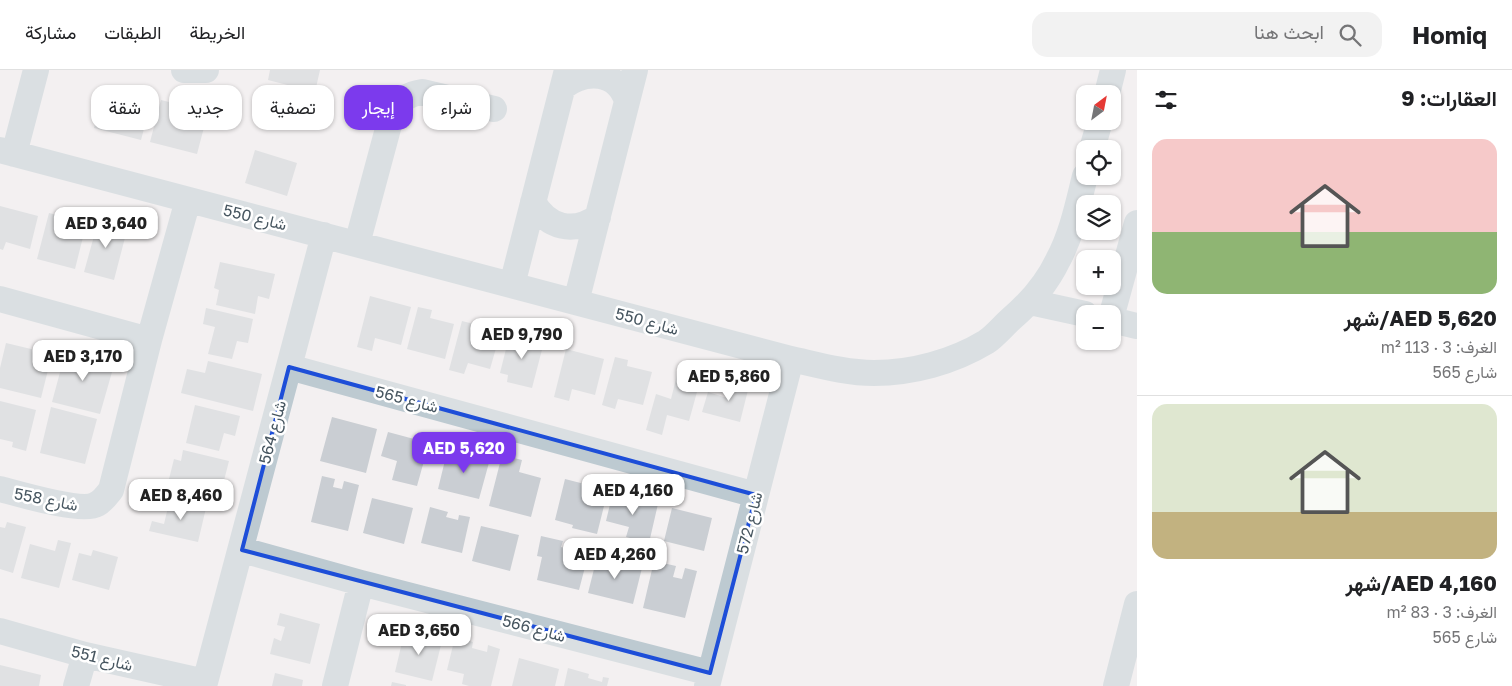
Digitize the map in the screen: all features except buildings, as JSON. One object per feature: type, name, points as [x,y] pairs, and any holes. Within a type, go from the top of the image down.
[{"type":"street","points":[[7,152],[36,70]]},
{"type":"street","points":[[184,70],[206,70]]},
{"type":"street","points":[[576,302],[635,70]]},
{"type":"street","points":[[1109,85],[1113,70]]},
{"type":"street","points":[[512,285],[565,78],[569,80],[576,75],[594,71],[603,73],[612,77],[619,84],[627,101]]},
{"type":"street","points":[[357,244],[393,110],[398,103],[405,97],[422,92],[494,109]]},
{"type":"street","name":"شارع 550","points":[[7,152],[791,359],[834,369],[872,373],[910,370],[953,359],[987,341],[1030,302],[1046,281],[1059,259],[1072,225],[1083,185]]},
{"type":"street","name":"شارع 558","points":[[0,489],[72,506],[88,507],[96,505],[111,490],[149,340],[188,200]]},
{"type":"street","points":[[533,202],[544,217],[560,226],[580,226],[598,217]]},
{"type":"street","points":[[1114,305],[1137,223]]},
{"type":"street","name":"شارع 564","points":[[205,684],[324,235]]},
{"type":"street","points":[[0,300],[149,340]]},
{"type":"street","points":[[1030,302],[1076,312]]},
{"type":"street","points":[[1121,322],[1137,326]]},
{"type":"street","name":"شارع 572","points":[[709,680],[791,359]]},
{"type":"street","name":"شارع 565","points":[[289,367],[756,495]]},
{"type":"street","name":"شارع 566","points":[[242,550],[709,680]]},
{"type":"street","points":[[335,686],[361,583]]},
{"type":"street","points":[[1116,686],[1137,604]]},
{"type":"street","name":"شارع 551","points":[[0,631],[205,684]]},
{"type":"street","points":[[76,686],[85,654]]},
{"type":"highlighted area","points":[[289,367],[756,495],[710,673],[242,550]]}]
